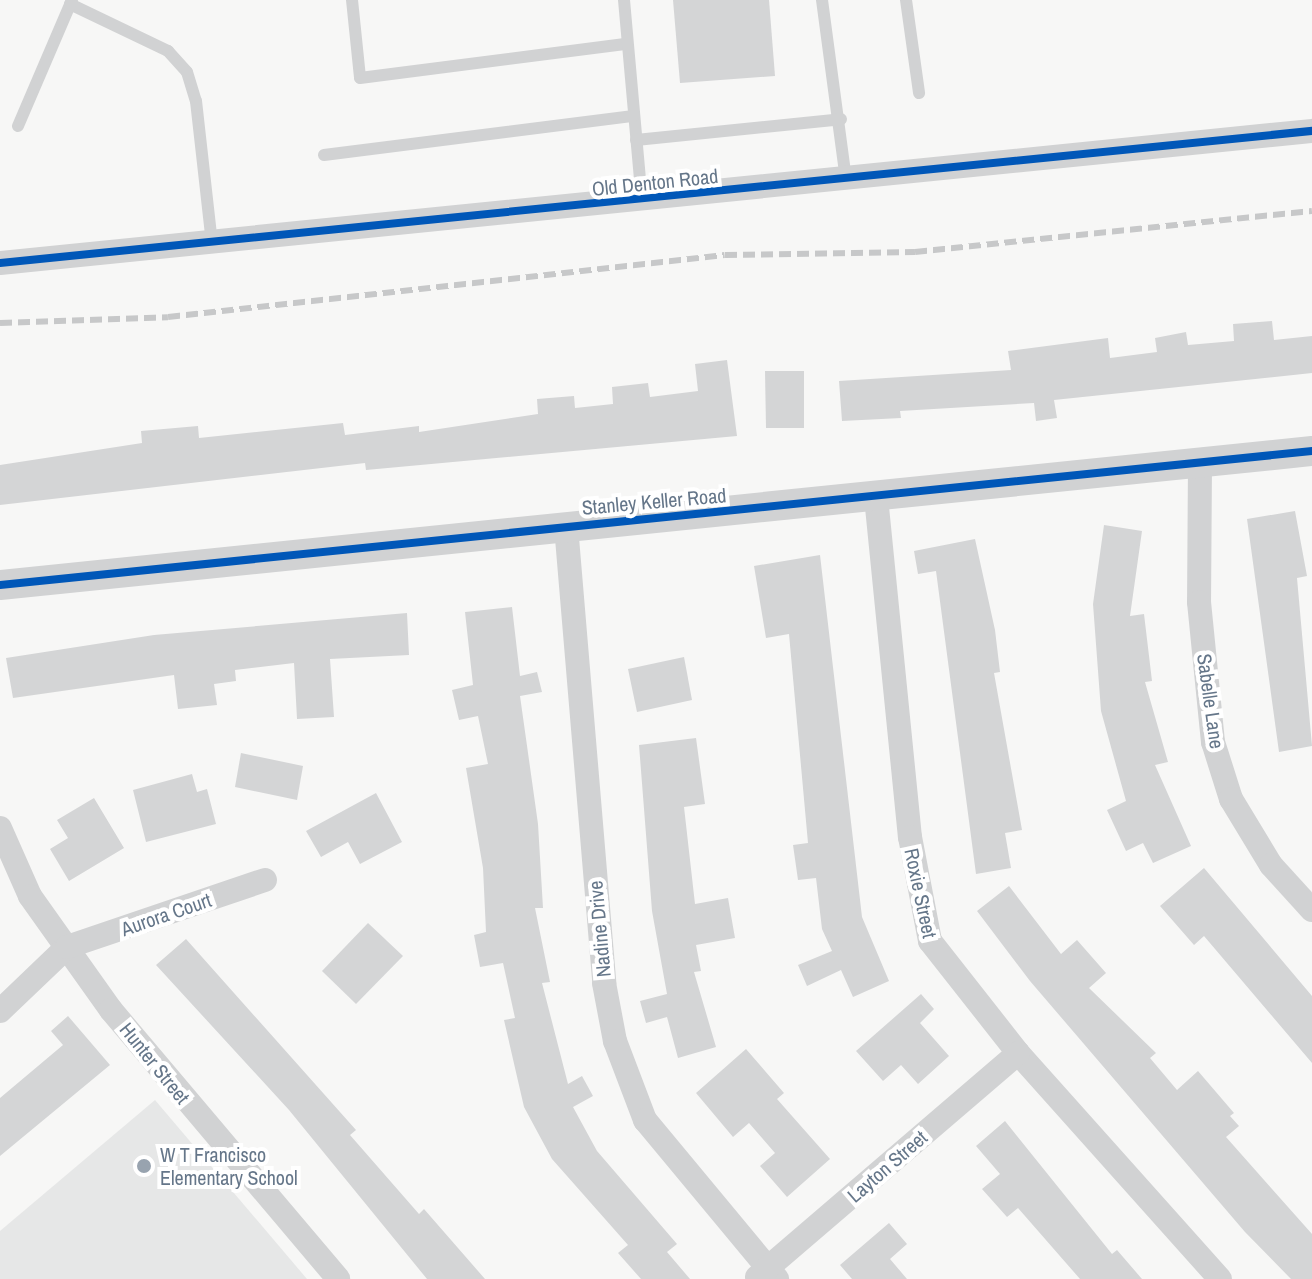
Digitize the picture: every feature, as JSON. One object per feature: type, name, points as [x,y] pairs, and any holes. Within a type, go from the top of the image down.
[{"type":"street","name":"Old Denton Road","points":[[0,263],[1312,131]]},
{"type":"street","name":"Stanley Keller Road","points":[[0,585],[1312,451]]},
{"type":"street","name":"Sabelle Lane","points":[[1200,463],[1199,602],[1213,742],[1231,799],[1271,865],[1312,910]]},
{"type":"street","name":"Roxie Street","points":[[876,497],[910,837],[930,941],[1018,1053],[1220,1279]]},
{"type":"street","name":"Nadine Drive","points":[[566,526],[604,983],[615,1041],[645,1120],[767,1275]]},
{"type":"street","name":"Hunter Street","points":[[0,828],[30,896],[67,947],[209,1131],[338,1279]]},
{"type":"street","name":"Aurora Court","points":[[67,947],[265,880]]},
{"type":"street","points":[[0,1011],[67,947]]},
{"type":"street","name":"Layton Street","points":[[767,1275],[1018,1053]]},
{"type":"lane","points":[[352,0],[360,78],[627,44]]},
{"type":"lane","points":[[624,0],[642,200]]},
{"type":"lane","points":[[822,0],[841,119],[846,179]]},
{"type":"lane","points":[[906,0],[919,93]]},
{"type":"lane","points":[[18,126],[71,2],[168,51],[187,72],[212,244]]},
{"type":"lane","points":[[324,155],[634,116]]},
{"type":"lane","points":[[636,140],[841,119]]},
{"type":"shaded area","name":"W T Francisco Elementary School","points":[[155,1100],[307,1279],[0,1279],[0,1231]]},
{"type":"building","points":[[673,0],[769,0],[775,76],[680,83]]},
{"type":"building","points":[[1272,321],[1274,340],[1312,336],[1312,373],[1054,400],[1057,418],[1036,421],[1034,403],[900,411],[901,418],[842,421],[839,381],[1011,370],[1008,351],[1108,338],[1110,358],[1157,352],[1155,338],[1186,332],[1188,345],[1234,341],[1233,324]]},
{"type":"building","points":[[727,360],[737,436],[366,470],[365,463],[0,505],[0,465],[142,443],[141,431],[198,426],[199,438],[343,423],[345,435],[419,426],[419,432],[538,414],[537,399],[574,396],[575,408],[613,404],[612,387],[648,383],[650,397],[698,391],[695,364]]},
{"type":"building","points":[[765,371],[804,371],[804,428],[766,428]]},
{"type":"building","points":[[1295,511],[1307,576],[1297,578],[1312,746],[1279,752],[1247,519]]},
{"type":"building","points":[[1104,525],[1142,531],[1130,616],[1144,614],[1152,681],[1145,682],[1168,762],[1155,765],[1191,846],[1153,863],[1143,843],[1126,851],[1107,810],[1126,801],[1101,711],[1093,604]]},
{"type":"building","points":[[975,539],[995,630],[1000,672],[994,673],[1022,830],[1005,833],[1011,868],[976,874],[936,571],[918,574],[914,551]]},
{"type":"building","points":[[820,555],[862,917],[889,981],[853,997],[841,970],[807,986],[798,965],[832,951],[822,929],[816,878],[798,880],[793,845],[808,843],[789,634],[766,638],[754,566]]},
{"type":"building","points":[[512,607],[520,676],[537,672],[542,692],[520,696],[538,824],[543,908],[535,908],[550,982],[542,983],[568,1084],[582,1076],[593,1096],[573,1107],[597,1151],[677,1244],[667,1252],[690,1279],[641,1279],[618,1253],[628,1245],[552,1159],[524,1107],[504,1020],[515,1018],[503,963],[480,967],[474,935],[486,932],[483,868],[466,768],[488,764],[478,716],[459,720],[452,690],[473,685],[465,612]]},
{"type":"building","points":[[407,613],[409,655],[330,659],[334,717],[297,719],[294,663],[235,670],[236,681],[214,684],[217,705],[178,709],[174,675],[13,698],[6,658],[154,635]]},
{"type":"building","points":[[684,657],[692,700],[637,712],[628,669]]},
{"type":"building","points":[[696,738],[705,804],[684,807],[695,904],[728,898],[735,938],[696,945],[701,971],[694,972],[716,1047],[678,1058],[667,1017],[646,1023],[640,1001],[667,994],[652,911],[639,745]]},
{"type":"building","points":[[241,753],[303,766],[297,800],[235,787]]},
{"type":"building","points":[[192,774],[197,792],[207,789],[216,824],[146,842],[133,790]]},
{"type":"building","points":[[376,793],[402,842],[360,864],[348,842],[321,857],[306,831]]},
{"type":"building","points":[[94,798],[124,848],[69,881],[50,849],[68,838],[57,820]]},
{"type":"building","points":[[1204,868],[1312,996],[1312,1063],[1204,936],[1194,945],[1160,906]]},
{"type":"building","points":[[1009,886],[1061,954],[1077,940],[1106,973],[1089,988],[1156,1053],[1150,1058],[1177,1090],[1198,1071],[1234,1113],[1230,1116],[1239,1126],[1226,1137],[1312,1234],[1312,1279],[1291,1279],[1245,1232],[1030,981],[977,911]]},
{"type":"building","points":[[368,923],[403,956],[356,1004],[322,971]]},
{"type":"building","points":[[186,939],[356,1130],[350,1135],[419,1214],[424,1209],[485,1279],[427,1279],[289,1110],[156,965]]},
{"type":"building","points":[[921,994],[934,1009],[920,1023],[949,1056],[918,1084],[901,1065],[883,1081],[856,1051]]},
{"type":"building","points":[[68,1016],[110,1065],[0,1156],[0,1098],[63,1045],[51,1031]]},
{"type":"building","points":[[746,1049],[784,1093],[777,1099],[830,1159],[787,1197],[760,1166],[775,1153],[749,1123],[733,1137],[696,1093]]},
{"type":"building","points":[[1005,1121],[1112,1254],[1117,1250],[1142,1279],[1080,1279],[1018,1208],[1007,1217],[982,1189],[1000,1174],[976,1146]]},
{"type":"building","points":[[889,1223],[907,1244],[890,1259],[907,1279],[852,1279],[840,1265]]},
{"type":"railway","points":[[0,323],[168,317],[725,255],[915,252],[1312,211]]},
{"type":"cycle path","points":[[0,263],[1312,131]]},
{"type":"cycle path","points":[[0,585],[1312,451]]},
{"type":"place","name":"W T Francisco Elementary School","points":[[144,1166]]}]
